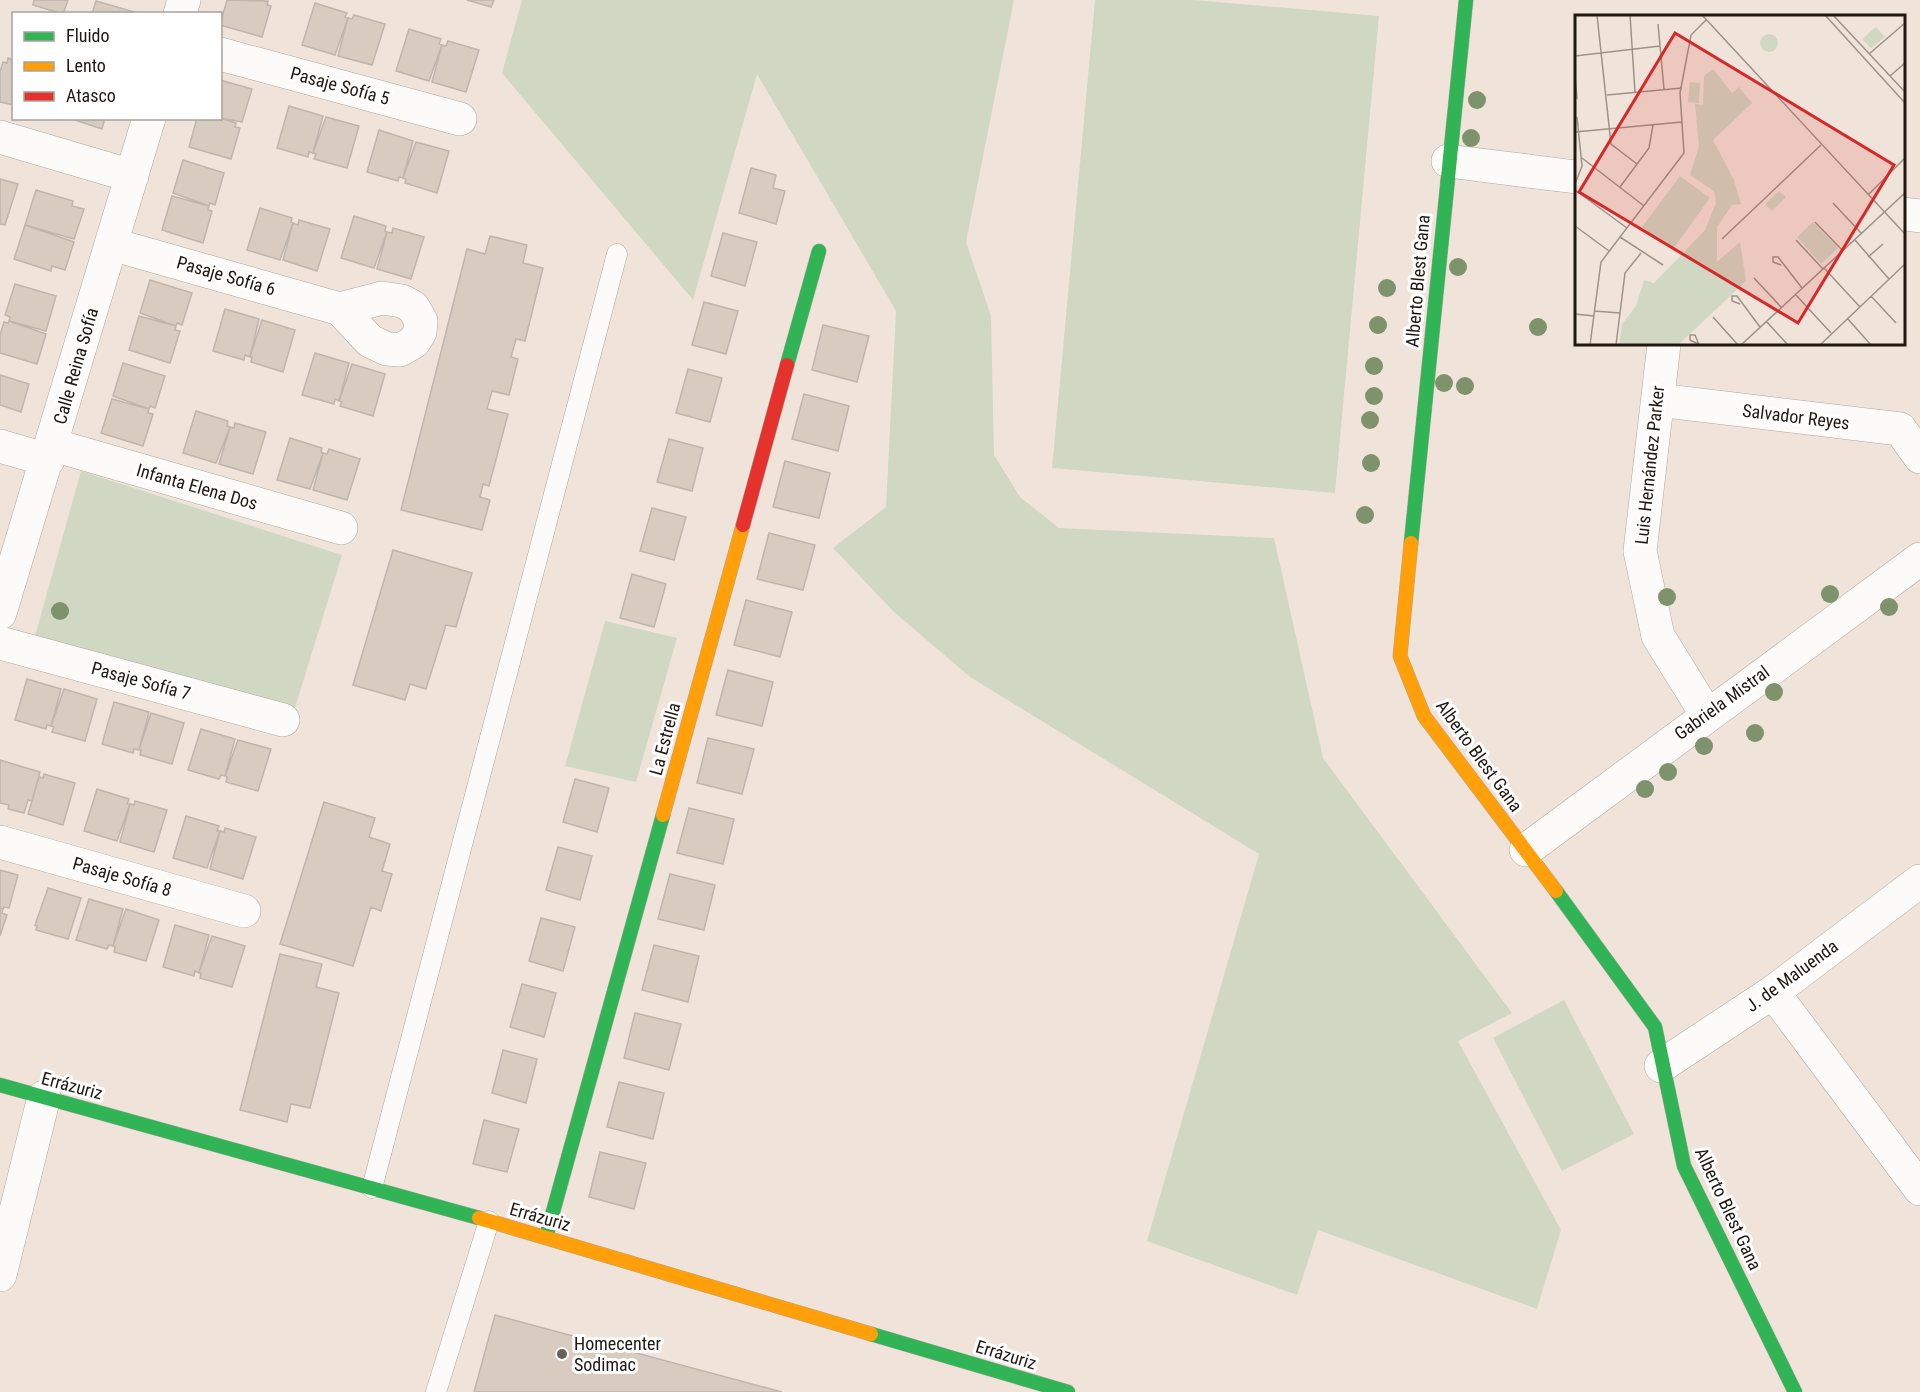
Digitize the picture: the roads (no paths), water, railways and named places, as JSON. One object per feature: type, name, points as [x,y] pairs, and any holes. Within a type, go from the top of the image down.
[{"type":"street","name":"Alberto Blest Gana","points":[[1466,0],[1400,656],[1424,716],[1526,850],[1655,1027],[1661,1066],[1684,1166],[1795,1392]]},
{"type":"street","name":"Pasaje Sofía 5","points":[[222,55],[460,119]]},
{"type":"street","name":"Calle Reina Sofía","points":[[0,614],[148,120]]},
{"type":"street","points":[[0,137],[132,176]]},
{"type":"street","points":[[1448,161],[1575,177]]},
{"type":"street","points":[[1905,214],[1920,216]]},
{"type":"street","name":"Pasaje Sofía 6","points":[[111,244],[340,309]]},
{"type":"street","name":"La Estrella","points":[[546,1237],[819,250]]},
{"type":"street","name":"Luis Hernández Parker","points":[[1664,345],[1640,551],[1658,636],[1707,715]]},
{"type":"street","name":"Salvador Reyes","points":[[1658,400],[1900,429],[1920,457]]},
{"type":"street","name":"Infanta Elena Dos","points":[[0,446],[50,453],[341,528]]},
{"type":"street","name":"Gabriela Mistral","points":[[1526,850],[1920,559]]},
{"type":"street","name":"Pasaje Sofía 7","points":[[0,643],[283,720]]},
{"type":"street","name":"Pasaje Sofía 8","points":[[0,842],[243,911]]},
{"type":"street","name":"J. de Maluenda","points":[[1661,1066],[1773,992],[1920,881]]},
{"type":"street","points":[[1773,992],[1920,1189]]},
{"type":"street","name":"Errázuriz","points":[[0,1085],[546,1237],[1068,1392]]},
{"type":"street","points":[[0,1275],[44,1097]]},
{"type":"lane","points":[[372,1188],[617,254]]},
{"type":"lane","points":[[436,1392],[489,1221]]},
{"type":"place","name":"Homecenter Sodimac","points":[[562,1354]]}]
